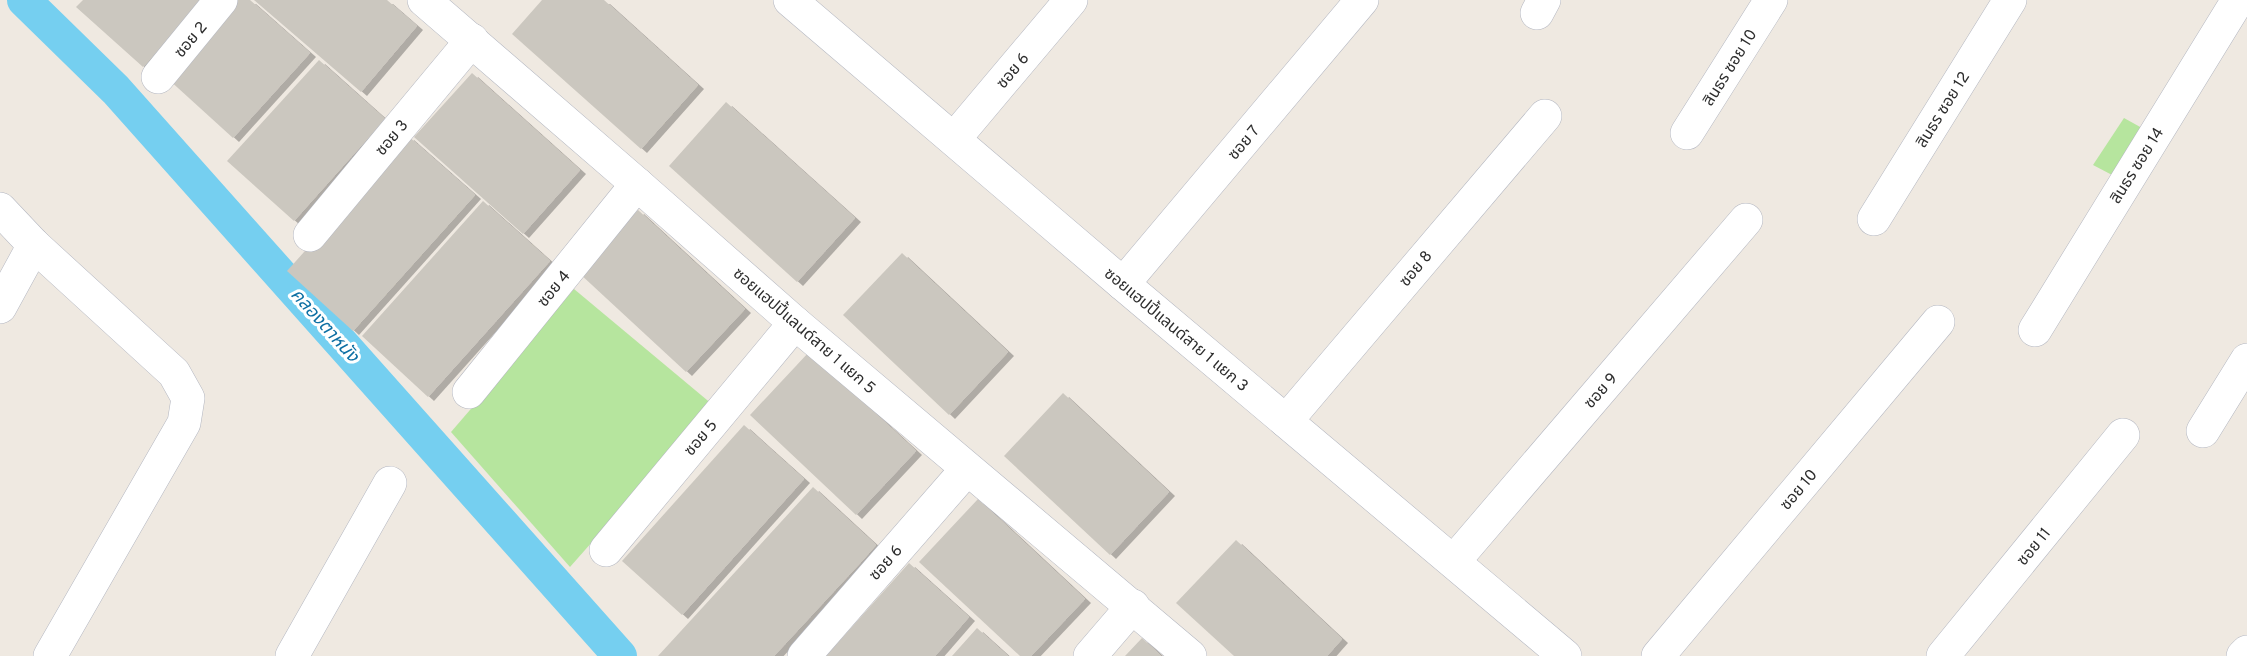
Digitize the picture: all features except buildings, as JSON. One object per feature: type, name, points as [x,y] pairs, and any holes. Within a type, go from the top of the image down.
[{"type":"street","name":"ซอย 2","points":[[158,77],[222,0]]},
{"type":"street","name":"ซอยแฮปปี้แลนด์สาย 1 แยก 5","points":[[424,0],[795,323],[1190,656]]},
{"type":"street","name":"ซอยแฮปปี้แลนด์สาย 1 แยก 3","points":[[792,0],[1123,284],[1565,656]]},
{"type":"street","name":"ซอย 6","points":[[954,139],[1071,0]]},
{"type":"street","name":"ซอย 7","points":[[1123,284],[1362,0]]},
{"type":"street","name":"สินธร ซอย 10","points":[[1687,133],[1771,0]]},
{"type":"street","name":"สินธร ซอย 12","points":[[1874,219],[2010,0]]},
{"type":"street","name":"สินธร ซอย 14","points":[[2034,330],[2238,0]]},
{"type":"street","name":"ซอย 3","points":[[310,235],[472,40]]},
{"type":"street","name":"ซอย 8","points":[[1286,421],[1545,116]]},
{"type":"street","name":"ซอย 4","points":[[469,392],[637,184]]},
{"type":"street","points":[[0,209],[34,244],[174,373],[188,398],[184,423],[50,656]]},
{"type":"street","name":"ซอย 9","points":[[1454,561],[1746,220]]},
{"type":"street","points":[[0,307],[34,244]]},
{"type":"street","name":"ซอย 10","points":[[1658,656],[1938,322]]},
{"type":"street","name":"ซอย 5","points":[[606,550],[795,323]]},
{"type":"street","points":[[2203,431],[2247,360]]},
{"type":"street","name":"ซอย 11","points":[[1943,656],[2123,435]]},
{"type":"street","name":"ซอย 6","points":[[804,656],[967,469]]},
{"type":"street","points":[[292,656],[390,483]]},
{"type":"street","points":[[1090,656],[1133,606]]},
{"type":"street","points":[[2243,656],[2247,652]]},
{"type":"green space","points":[[2124,118],[2142,128],[2114,176],[2093,165]]},
{"type":"green space","points":[[574,289],[713,405],[570,567],[451,432]]},
{"type":"waterway","name":"คลองตาหนัง","points":[[24,0],[116,90],[620,656]]}]
